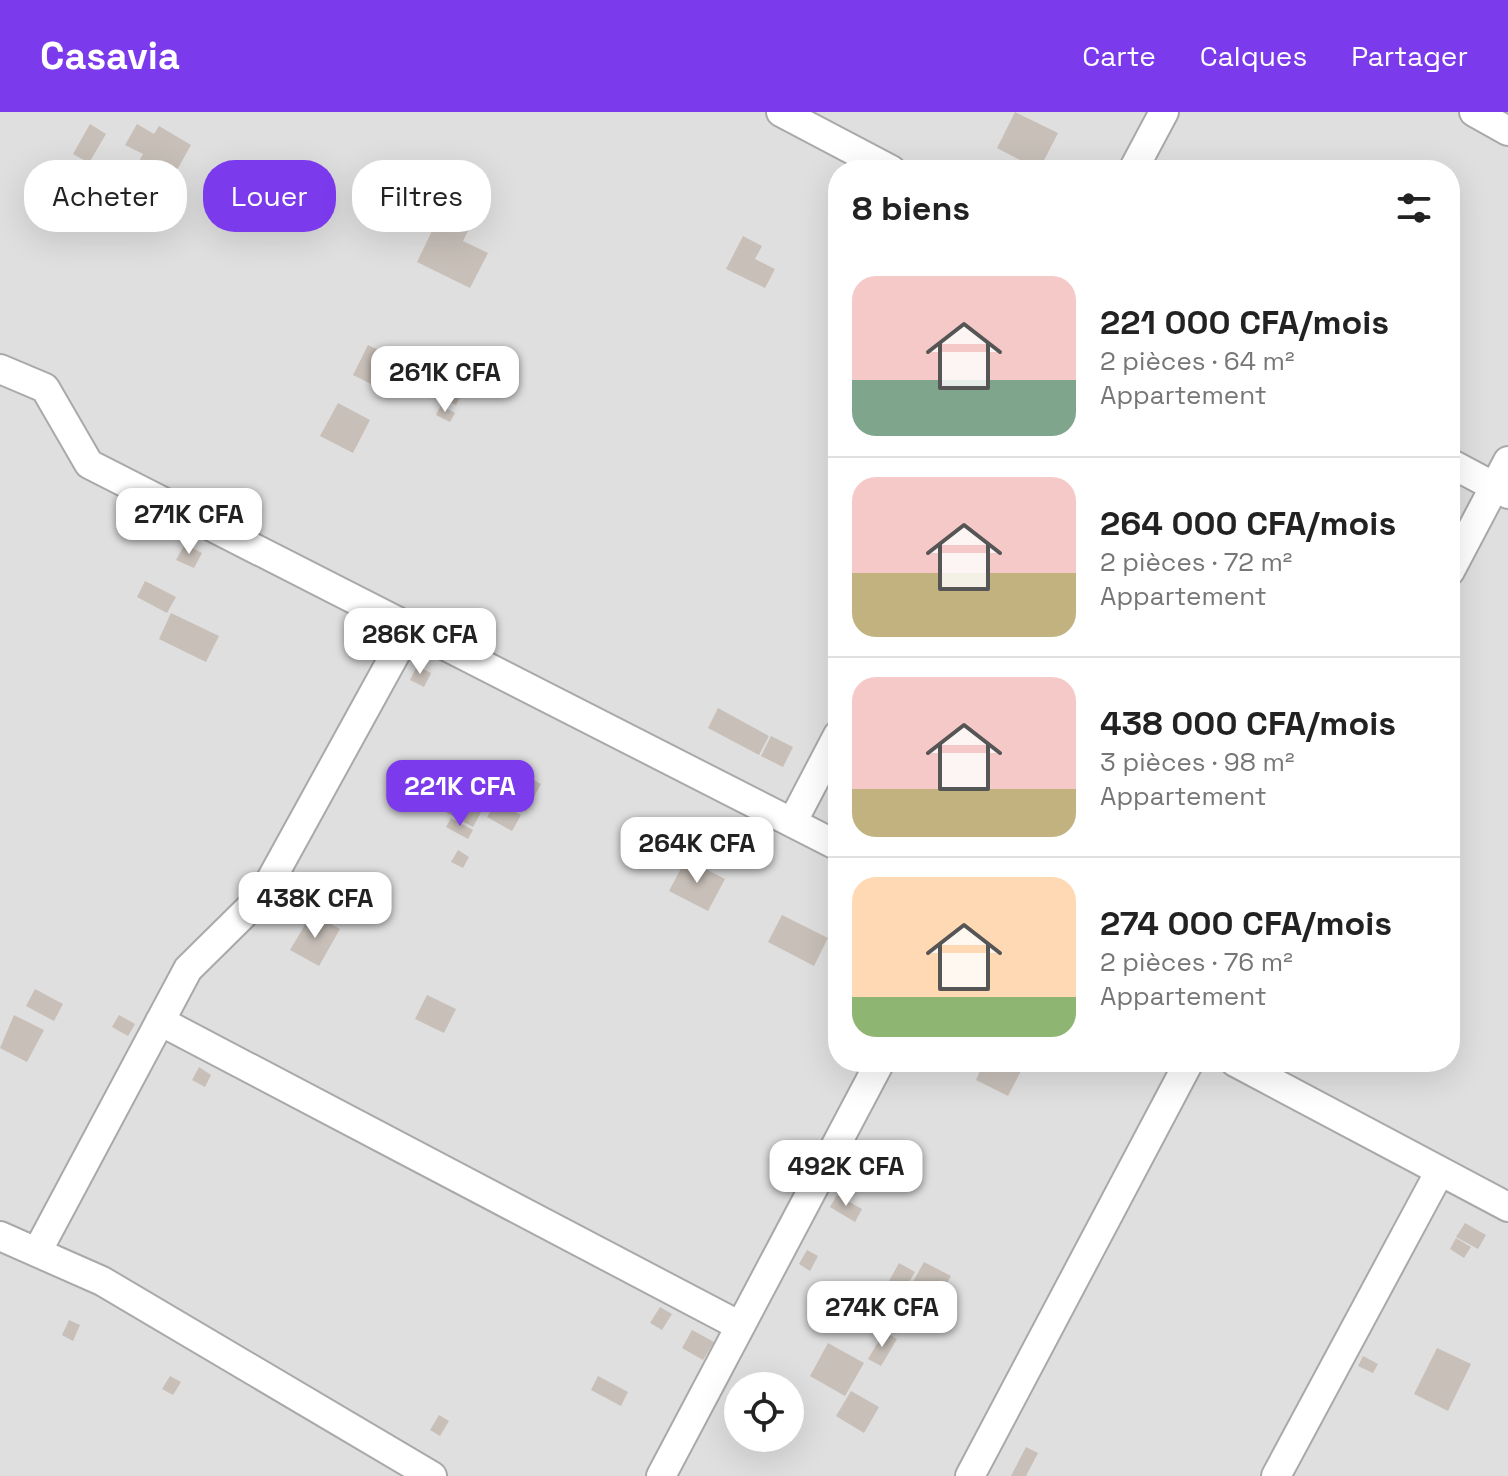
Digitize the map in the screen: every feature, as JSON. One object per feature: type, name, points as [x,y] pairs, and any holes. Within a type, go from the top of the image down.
[{"type":"street","points":[[781,112],[872,160]]},
{"type":"street","points":[[1138,160],[1164,112]]},
{"type":"street","points":[[1474,112],[1508,131]]},
{"type":"street","points":[[0,369],[45,388],[89,464],[828,840]]},
{"type":"street","points":[[1460,555],[1501,490],[1508,461]]},
{"type":"street","points":[[1460,468],[1501,490]]},
{"type":"street","points":[[37,1252],[188,969],[262,896],[409,629]]},
{"type":"street","points":[[793,821],[828,754]]},
{"type":"street","points":[[160,1021],[740,1326]]},
{"type":"street","points":[[661,1476],[875,1072]]},
{"type":"street","points":[[970,1476],[1184,1072]]},
{"type":"street","points":[[1254,1072],[1508,1207]]},
{"type":"street","points":[[1276,1476],[1440,1171]]},
{"type":"street","points":[[0,1236],[102,1281],[432,1476]]},
{"type":"shaded area","points":[[0,112],[1508,112],[1508,1476],[0,1476]]},
{"type":"building","points":[[1015,112],[1058,133],[1044,160],[1020,160],[997,148]]},
{"type":"building","points":[[90,124],[106,134],[91,160],[73,154]]},
{"type":"building","points":[[137,124],[154,134],[159,126],[191,145],[183,160],[140,160],[143,154],[125,145]]},
{"type":"building","points":[[432,232],[468,232],[463,241],[488,253],[470,288],[417,262]]},
{"type":"building","points":[[743,236],[762,246],[755,259],[775,269],[765,288],[726,269]]},
{"type":"building","points":[[368,345],[418,370],[410,385],[399,379],[391,394],[353,375]]},
{"type":"building","points":[[445,386],[462,394],[456,405],[439,397]]},
{"type":"building","points":[[338,403],[370,420],[353,453],[320,436]]},
{"type":"building","points":[[441,405],[455,413],[450,422],[436,415]]},
{"type":"building","points":[[185,544],[202,553],[194,568],[176,560]]},
{"type":"building","points":[[145,581],[176,597],[167,613],[137,597]]},
{"type":"building","points":[[171,613],[219,636],[206,662],[159,639]]},
{"type":"building","points":[[417,666],[431,673],[424,687],[410,680]]},
{"type":"building","points":[[718,708],[769,736],[759,755],[708,728]]},
{"type":"building","points":[[771,736],[793,747],[783,767],[761,756]]},
{"type":"building","points":[[509,766],[541,784],[526,811],[494,794]]},
{"type":"building","points":[[449,777],[489,798],[473,827],[433,805]]},
{"type":"building","points":[[496,802],[521,815],[512,831],[487,817]]},
{"type":"building","points":[[451,818],[473,830],[468,839],[446,827]]},
{"type":"building","points":[[458,850],[469,857],[463,868],[451,862]]},
{"type":"building","points":[[686,859],[725,879],[708,911],[669,891]]},
{"type":"building","points":[[312,913],[340,929],[319,966],[290,950]]},
{"type":"building","points":[[782,915],[828,938],[814,966],[768,942]]},
{"type":"building","points":[[35,989],[63,1004],[54,1021],[26,1006]]},
{"type":"building","points":[[427,995],[456,1009],[444,1033],[415,1019]]},
{"type":"building","points":[[14,1015],[44,1030],[27,1062],[0,1048]]},
{"type":"building","points":[[119,1015],[135,1024],[128,1036],[112,1027]]},
{"type":"building","points":[[199,1067],[211,1075],[205,1087],[192,1080]]},
{"type":"building","points":[[980,1072],[1020,1072],[1008,1096],[976,1080]]},
{"type":"building","points":[[837,1195],[862,1209],[855,1222],[830,1207]]},
{"type":"building","points":[[1465,1223],[1486,1235],[1478,1249],[1456,1237]]},
{"type":"building","points":[[1456,1238],[1471,1247],[1464,1258],[1450,1249]]},
{"type":"building","points":[[807,1250],[818,1256],[810,1271],[799,1264]]},
{"type":"building","points":[[924,1262],[951,1276],[936,1302],[910,1287]]},
{"type":"building","points":[[899,1263],[915,1272],[899,1298],[884,1290]]},
{"type":"building","points":[[660,1307],[672,1314],[662,1330],[650,1323]]},
{"type":"building","points":[[69,1320],[80,1325],[73,1341],[62,1335]]},
{"type":"building","points":[[692,1330],[714,1342],[703,1360],[682,1348]]},
{"type":"building","points":[[884,1332],[897,1339],[881,1366],[868,1359]]},
{"type":"building","points":[[828,1343],[864,1363],[845,1396],[810,1376]]},
{"type":"building","points":[[1437,1348],[1471,1364],[1448,1411],[1414,1394]]},
{"type":"building","points":[[1363,1356],[1378,1364],[1373,1373],[1358,1366]]},
{"type":"building","points":[[170,1376],[181,1382],[173,1395],[162,1389]]},
{"type":"building","points":[[598,1376],[628,1392],[621,1406],[591,1390]]},
{"type":"building","points":[[851,1391],[879,1407],[864,1433],[836,1416]]},
{"type":"building","points":[[439,1415],[449,1421],[440,1436],[430,1430]]},
{"type":"building","points":[[1026,1447],[1038,1453],[1026,1476],[1011,1476]]}]
